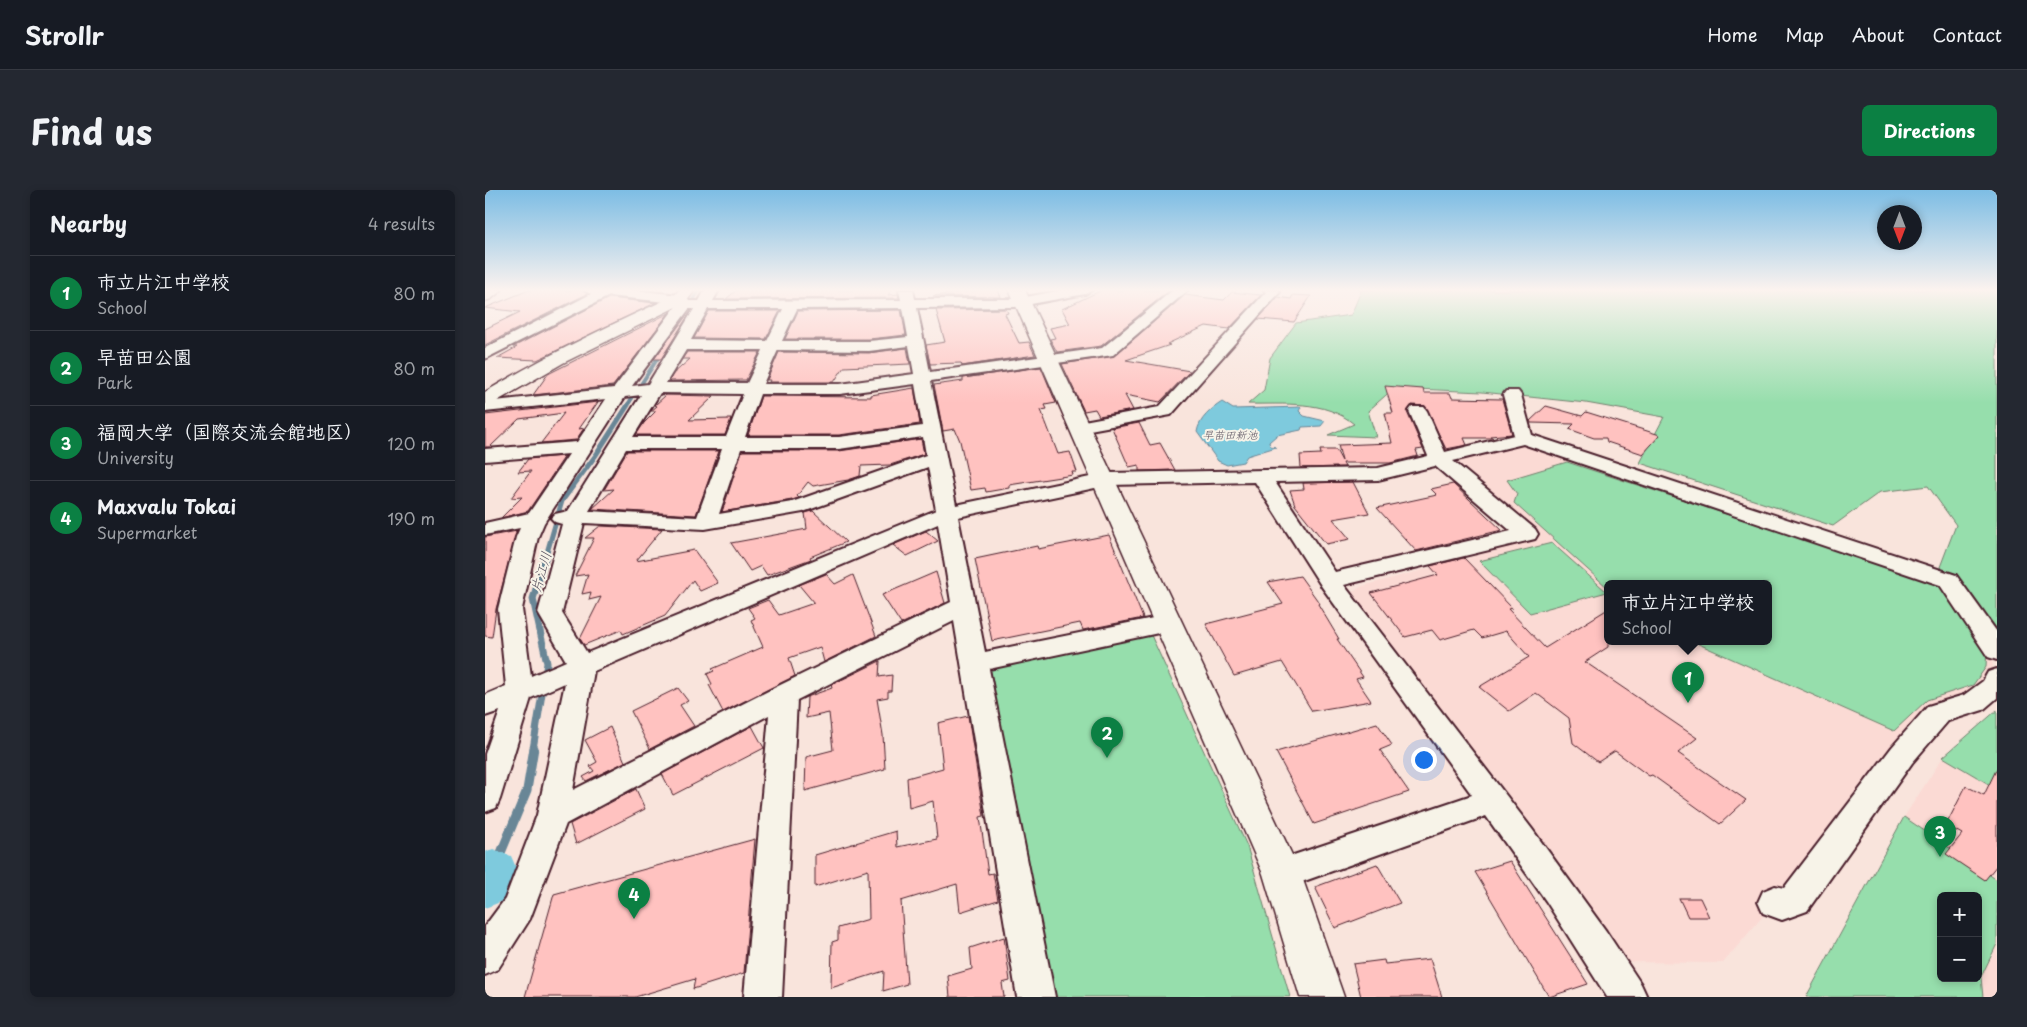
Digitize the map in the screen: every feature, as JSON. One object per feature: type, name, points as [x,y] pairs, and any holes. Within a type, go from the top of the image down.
[{"type":"street","points":[[485,354],[536,328]]},
{"type":"street","points":[[485,400],[524,376],[620,328]]},
{"type":"street","points":[[485,799],[520,691],[511,609],[527,537],[536,520],[620,391],[664,328]]},
{"type":"street","points":[[485,957],[518,908],[553,815],[582,666],[550,613],[575,516],[691,328]]},
{"type":"street","points":[[705,523],[731,443],[753,388],[781,328]]},
{"type":"street","points":[[913,328],[924,378],[935,458],[947,513],[1037,997]]},
{"type":"street","points":[[1033,328],[1282,874],[1322,997]]},
{"type":"street","points":[[485,407],[654,388],[840,389],[1107,352],[1136,328]]},
{"type":"street","points":[[1079,427],[1165,411],[1241,328]]},
{"type":"street","points":[[681,345],[869,346],[916,341]]},
{"type":"street","points":[[1512,395],[1524,438]]},
{"type":"street","points":[[1330,581],[1527,534],[1438,458],[1418,411]]},
{"type":"street","points":[[620,443],[839,443],[931,430]]},
{"type":"street","points":[[485,706],[947,513],[1102,481],[1378,474],[1524,438],[1947,580],[1997,651]]},
{"type":"street","points":[[485,455],[585,447]]},
{"type":"street","points":[[485,529],[536,520],[575,516],[676,523],[705,523],[796,508],[935,458]]},
{"type":"street","points":[[1266,476],[1263,481],[1330,581],[1493,801],[1600,952],[1628,997]]},
{"type":"street","points":[[553,815],[784,694],[964,606]]},
{"type":"street","points":[[975,663],[1168,623]]},
{"type":"street","points":[[1775,902],[1782,904],[1795,900],[1902,755],[1938,713],[1973,704],[1993,687],[1997,679]]},
{"type":"street","points":[[763,997],[784,694]]},
{"type":"street","points":[[1282,874],[1493,801]]},
{"type":"shaded area","points":[[1522,443],[1946,582],[1991,646],[1993,669],[1981,686],[1781,895],[1723,963],[1618,962],[1352,592],[1363,586],[1538,539],[1454,462]]},
{"type":"shaded area","points":[[1943,757],[1997,789],[1997,997],[1806,997],[1904,817]]},
{"type":"green space","points":[[1293,328],[1997,328],[1997,632],[1940,567],[1956,525],[1928,486],[1880,492],[1833,526],[1640,463],[1664,417],[1586,403],[1482,392],[1394,388],[1368,411],[1376,437],[1328,435],[1354,424],[1330,410],[1317,407],[1290,404],[1248,404],[1264,390],[1270,358]]},
{"type":"green space","points":[[1567,462],[1943,585],[1987,644],[1986,667],[1973,685],[1927,700],[1894,731],[1701,645],[1772,645],[1772,580],[1604,580],[1604,584],[1514,503],[1517,494],[1507,480]]},
{"type":"green space","points":[[1552,543],[1604,589],[1604,593],[1530,613],[1479,561]]},
{"type":"green space","points":[[1150,633],[1247,846],[1290,997],[1050,997],[989,670]]},
{"type":"green space","points":[[1997,710],[1997,789],[1943,757]]},
{"type":"green space","points":[[1904,817],[1997,880],[1997,944],[1982,975],[1982,892],[1937,892],[1937,982],[1982,982],[1983,997],[1806,997]]},
{"type":"water","name":"早苗田新池","points":[[1222,402],[1233,409],[1301,407],[1299,411],[1304,416],[1325,421],[1321,426],[1302,427],[1301,430],[1277,435],[1269,442],[1270,446],[1276,447],[1247,456],[1243,462],[1227,465],[1218,461],[1197,432],[1200,423],[1206,415]]},
{"type":"building","points":[[488,328],[520,328],[485,345],[485,329]]},
{"type":"building","points":[[551,328],[604,328],[537,360],[497,358],[517,347],[513,347]]},
{"type":"building","points":[[640,328],[658,328],[613,386],[533,395],[548,374]]},
{"type":"building","points":[[678,328],[681,328],[661,359],[654,359]]},
{"type":"building","points":[[700,328],[772,328],[766,339],[694,338]]},
{"type":"building","points":[[790,328],[905,328],[906,335],[869,339],[785,339]]},
{"type":"building","points":[[941,328],[1012,328],[1019,343],[1029,342],[1035,355],[962,366],[961,363],[930,364],[926,345],[945,342]]},
{"type":"building","points":[[1050,328],[1124,328],[1101,346],[1057,352],[1050,339],[1055,338]]},
{"type":"building","points":[[1147,328],[1202,328],[1167,344],[1170,345],[1126,360],[1190,371],[1160,402],[1125,395],[1133,410],[1099,416],[1095,409],[1084,411],[1062,364],[1114,356]]},
{"type":"building","points":[[907,348],[910,364],[844,367],[834,382],[769,382],[770,380],[767,380],[779,352],[869,353]]},
{"type":"building","points":[[687,352],[760,352],[746,380],[669,381],[673,374],[690,359],[682,359]]},
{"type":"building","points":[[1041,367],[1056,403],[1045,405],[1047,409],[1041,410],[1058,454],[1070,452],[1077,472],[1072,472],[1073,475],[1009,485],[1009,488],[986,492],[985,488],[971,490],[960,441],[955,429],[943,431],[934,385],[963,381],[963,378]]},
{"type":"building","points":[[1385,386],[1423,389],[1424,393],[1450,393],[1452,398],[1502,399],[1512,434],[1490,436],[1493,438],[1464,438],[1467,445],[1446,449],[1425,406],[1412,405],[1407,412],[1423,449],[1416,450],[1418,456],[1390,463],[1343,463],[1345,467],[1301,468],[1300,455],[1321,454],[1320,450],[1336,450],[1342,461],[1338,445],[1392,443],[1385,413],[1393,413]]},
{"type":"building","points":[[914,388],[920,424],[839,435],[748,435],[761,396],[871,397],[871,395]]},
{"type":"building","points":[[666,395],[714,396],[689,420],[731,419],[725,435],[636,435],[644,423],[656,411],[651,411],[657,406],[655,405]]},
{"type":"building","points":[[598,402],[579,429],[584,428],[576,440],[541,443],[564,413],[519,419],[490,447],[485,447],[485,415]]},
{"type":"building","points":[[1546,406],[1582,416],[1586,412],[1660,435],[1643,454],[1607,442],[1606,438],[1594,438],[1569,429],[1574,424],[1531,423],[1530,421]]},
{"type":"building","points":[[1139,423],[1150,445],[1160,443],[1175,470],[1139,471],[1139,465],[1129,467],[1112,428]]},
{"type":"building","points":[[921,439],[924,454],[890,465],[861,466],[860,476],[848,480],[813,486],[808,482],[797,496],[799,498],[722,512],[742,451],[839,451]]},
{"type":"building","points":[[627,451],[719,451],[696,515],[592,509],[614,489],[604,490]]},
{"type":"building","points":[[565,456],[528,511],[501,518],[522,497],[511,498],[531,471],[518,472],[528,459]]},
{"type":"building","points":[[1353,482],[1369,513],[1333,519],[1350,539],[1326,544],[1295,505],[1290,490],[1304,489],[1303,483]]},
{"type":"building","points":[[1453,484],[1502,530],[1416,551],[1377,508],[1437,495],[1431,489]]},
{"type":"building","points":[[813,511],[846,542],[810,557],[811,559],[767,575],[761,566],[750,571],[731,543],[807,529],[805,513]]},
{"type":"building","points":[[600,526],[662,529],[636,561],[694,550],[718,583],[700,591],[693,580],[665,616],[623,634],[621,630],[584,645],[580,639],[601,597],[589,600],[591,592],[582,594],[588,574],[575,576],[594,538],[585,538]]},
{"type":"building","points":[[517,531],[496,609],[492,637],[485,636],[485,537]]},
{"type":"building","points":[[926,531],[938,541],[907,556],[893,545]]},
{"type":"building","points":[[1109,535],[1143,618],[1083,630],[1080,623],[992,641],[975,559],[1037,546],[1038,549]]},
{"type":"building","points":[[1464,558],[1512,608],[1508,609],[1545,648],[1604,611],[1604,645],[1608,645],[1608,647],[1585,662],[1697,738],[1678,753],[1746,800],[1720,824],[1615,751],[1598,762],[1573,743],[1569,718],[1536,693],[1509,711],[1479,687],[1529,657],[1506,631],[1482,638],[1474,630],[1440,640],[1432,630],[1405,637],[1371,593],[1438,575],[1430,566]]},
{"type":"building","points":[[936,572],[945,603],[901,624],[882,595]]},
{"type":"building","points":[[826,574],[835,584],[853,575],[876,636],[824,662],[820,647],[789,658],[795,676],[723,712],[709,685],[712,684],[707,674],[714,671],[712,669],[763,647],[751,620],[755,618],[748,608],[768,600],[779,615],[814,603],[799,585]]},
{"type":"building","points":[[1300,576],[1320,604],[1318,604],[1339,639],[1337,639],[1363,677],[1356,679],[1371,701],[1312,711],[1282,662],[1234,676],[1206,624],[1283,604],[1268,582]]},
{"type":"building","points":[[880,661],[879,677],[892,675],[891,691],[888,691],[888,697],[877,699],[883,735],[885,769],[805,791],[806,757],[833,750],[829,713],[806,718],[807,697],[832,688],[831,685]]},
{"type":"building","points":[[678,688],[688,701],[680,705],[694,726],[650,749],[631,711]]},
{"type":"building","points":[[968,716],[984,816],[980,817],[988,874],[993,873],[998,900],[960,912],[957,884],[901,901],[907,984],[883,991],[884,971],[831,988],[832,942],[838,940],[838,928],[869,919],[868,870],[815,887],[815,855],[896,831],[897,847],[937,839],[933,801],[909,808],[907,778],[943,768],[938,723]]},
{"type":"building","points":[[1377,723],[1392,745],[1380,750],[1409,792],[1314,824],[1276,752]]},
{"type":"building","points":[[752,726],[764,748],[673,795],[662,774]]},
{"type":"building","points":[[610,727],[625,762],[586,781],[583,777],[594,771],[590,766],[597,762],[585,740]]},
{"type":"building","points":[[1997,768],[1997,865],[1985,880],[1946,854],[1962,834],[1946,825],[1966,786],[1984,795]]},
{"type":"building","points":[[636,789],[645,809],[576,844],[570,824]]},
{"type":"building","points":[[755,839],[744,973],[693,989],[695,979],[635,997],[525,997],[554,894]]},
{"type":"building","points":[[1510,861],[1588,984],[1549,997],[1475,872]]},
{"type":"building","points":[[1377,864],[1400,903],[1335,928],[1315,887]]},
{"type":"building","points":[[1679,898],[1700,898],[1709,917],[1688,917]]},
{"type":"building","points":[[1004,937],[1010,981],[1002,983],[1004,997],[950,997],[948,976],[972,969],[970,948]]},
{"type":"building","points":[[1430,959],[1442,997],[1361,997],[1353,964],[1384,960],[1385,964]]},
{"type":"waterway","name":"片江川","points":[[672,336],[677,328]]},
{"type":"waterway","name":"片江川","points":[[627,406],[661,353]]},
{"type":"waterway","name":"片江川","points":[[546,556],[562,501],[596,455],[628,405]]},
{"type":"waterway","name":"片江川","points":[[533,749],[547,663],[533,599],[546,555]]},
{"type":"waterway","name":"片江川","points":[[493,872],[527,790],[534,748]]},
{"type":"waterway","name":"片江川","points":[[485,885],[493,872]]},
{"type":"place","name":"市立片江中学校","points":[[1688,703]]},
{"type":"place","name":"早苗田公園","points":[[1107,758]]},
{"type":"place","name":"福岡大学（国際交流会館地区）","points":[[1940,857]]},
{"type":"place","name":"Maxvalu Tokai","points":[[634,919]]}]
